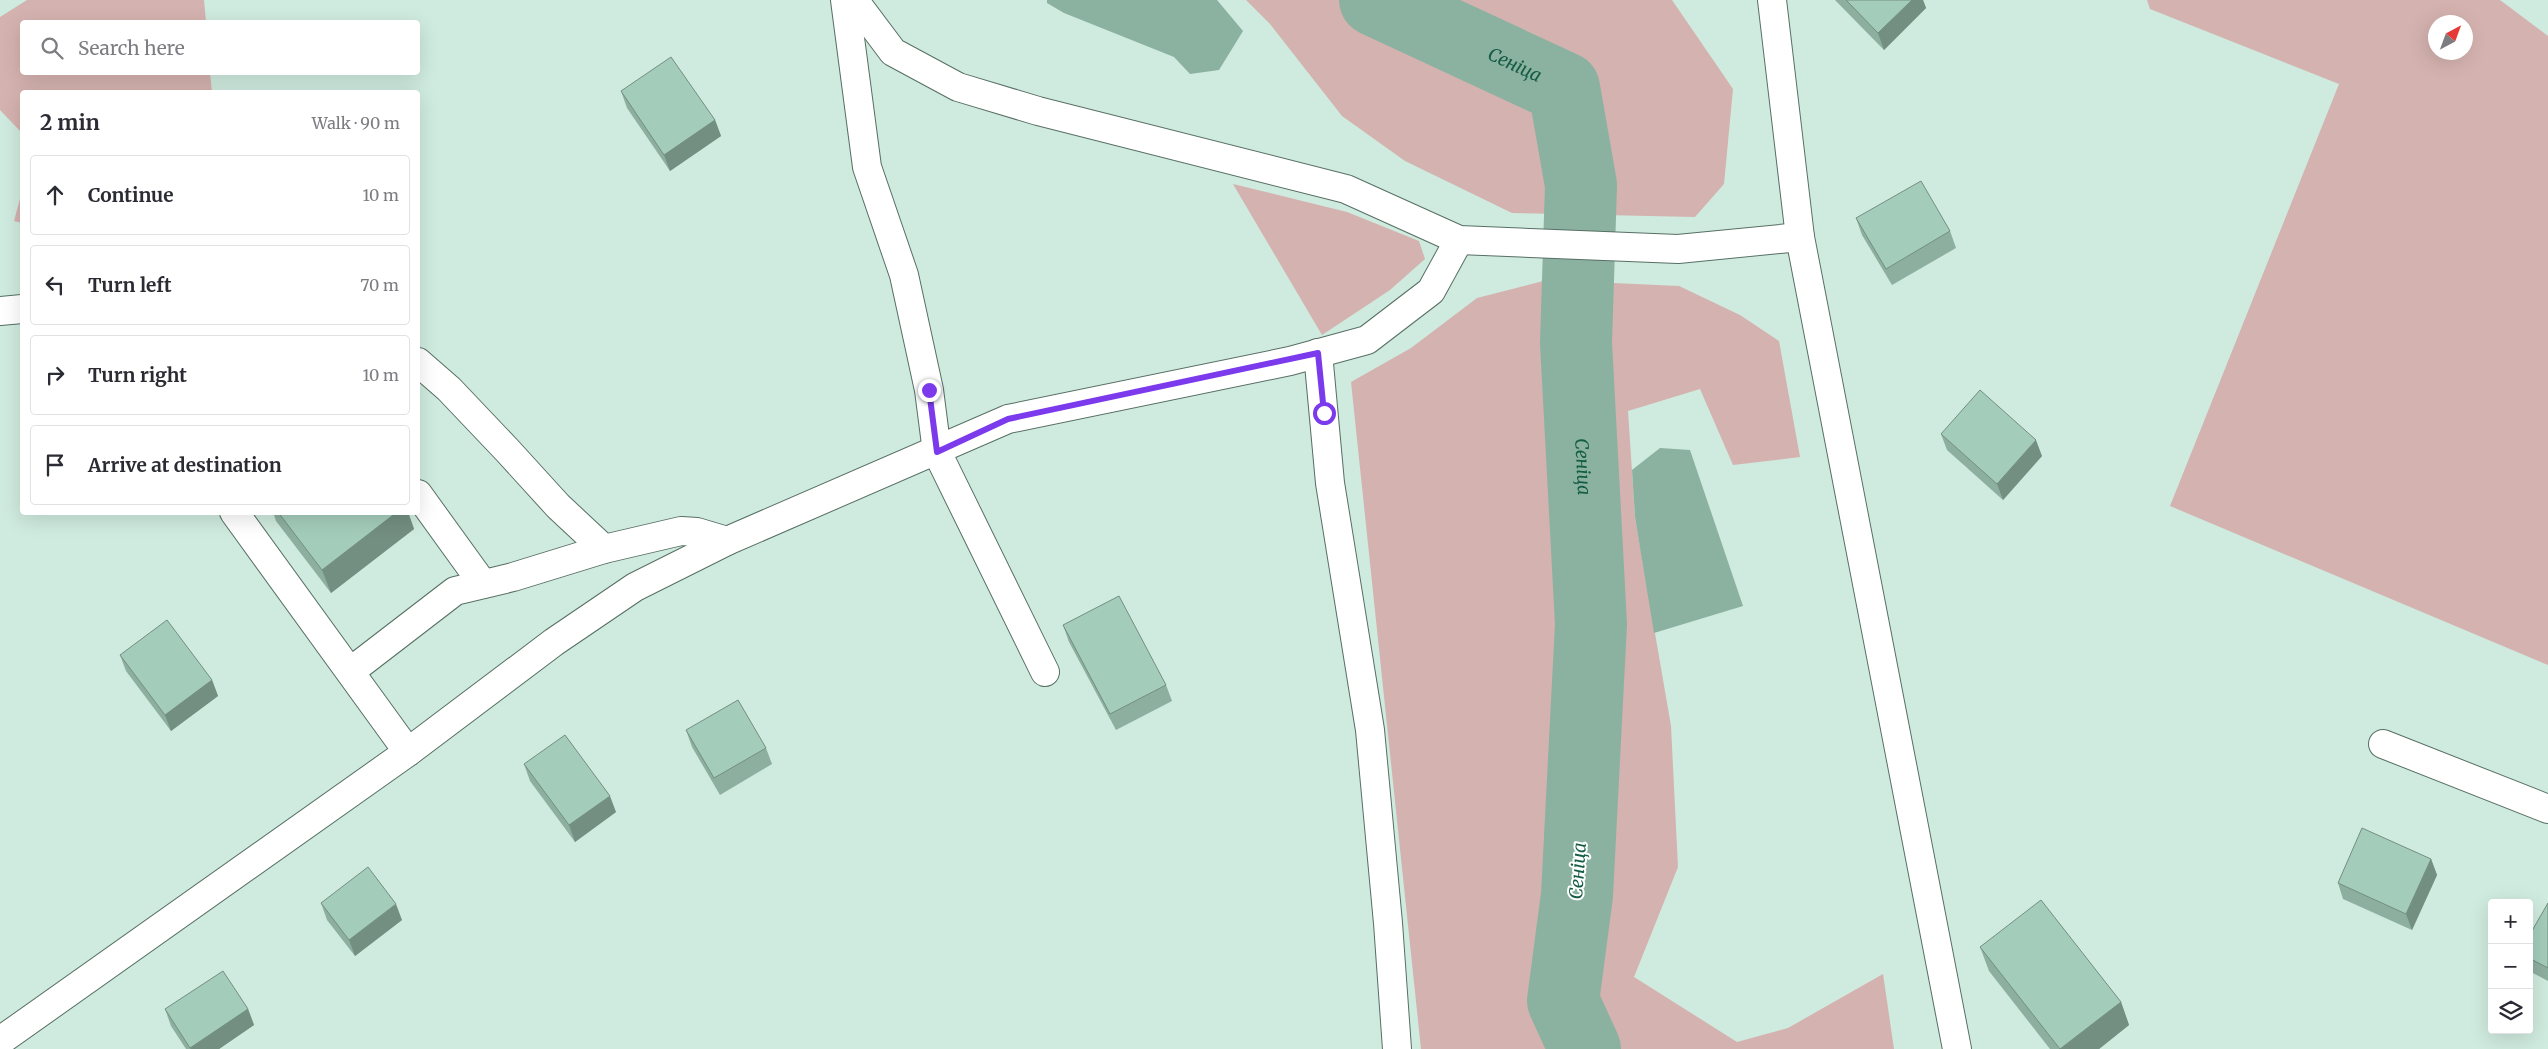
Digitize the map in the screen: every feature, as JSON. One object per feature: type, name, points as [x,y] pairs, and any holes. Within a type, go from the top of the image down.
[{"type":"street","points":[[845,0],[867,168],[904,275],[929,390],[937,452],[1046,672]]},
{"type":"street","points":[[854,0],[893,52],[958,87],[1038,111],[1346,189],[1459,240],[1678,249],[1800,237]]},
{"type":"street","points":[[1772,0],[1800,237],[1957,1049]]},
{"type":"street","points":[[0,1040],[408,752],[554,642],[635,587],[727,541],[937,452],[1008,419],[1318,353],[1367,340],[1431,291],[1459,240]]},
{"type":"street","points":[[0,311],[20,309]]},
{"type":"street","points":[[1318,353],[1330,483],[1370,730],[1388,923],[1397,1049]]},
{"type":"street","points":[[420,364],[449,390],[508,450],[558,506],[604,549]]},
{"type":"street","points":[[420,497],[484,584]]},
{"type":"street","points":[[236,515],[408,752]]},
{"type":"street","points":[[351,672],[455,591],[604,549],[681,531],[697,532],[727,541]]},
{"type":"street","points":[[2383,744],[2548,809]]},
{"type":"shaded area","points":[[27,0],[204,0],[206,20],[20,20],[20,75],[210,75],[212,90],[20,90],[20,131],[0,110],[0,17]]},
{"type":"shaded area","points":[[1047,0],[1217,0],[1243,31],[1219,70],[1190,74],[1174,57],[1064,13],[1047,3]]},
{"type":"shaded area","points":[[1246,0],[1672,0],[1733,89],[1724,184],[1695,217],[1512,213],[1405,161],[1342,116],[1270,24]]},
{"type":"shaded area","points":[[2147,0],[2500,0],[2548,36],[2548,665],[2170,506],[2339,84],[2150,9]]},
{"type":"shaded area","points":[[1233,184],[1347,212],[1419,241],[1425,259],[1390,290],[1322,335]]},
{"type":"shaded area","points":[[20,198],[20,222],[14,221]]},
{"type":"shaded area","points":[[1547,280],[1679,286],[1740,315],[1779,341],[1800,457],[1733,465],[1700,389],[1628,411],[1635,517],[1671,726],[1678,867],[1634,977],[1737,1042],[1788,1028],[1883,974],[1894,1049],[1421,1049],[1351,382],[1411,348],[1477,298]]},
{"type":"shaded area","points":[[1660,448],[1690,450],[1743,606],[1654,633],[1635,517],[1632,470]]},
{"type":"building","points":[[1846,0],[1912,0],[1878,33]]},
{"type":"building","points":[[671,57],[715,120],[664,155],[621,91]]},
{"type":"building","points":[[1921,181],[1950,231],[1886,269],[1856,218]]},
{"type":"building","points":[[1980,390],[2036,440],[1997,484],[1941,434]]},
{"type":"building","points":[[280,515],[393,515],[322,570]]},
{"type":"building","points":[[1119,596],[1166,685],[1110,714],[1063,625]]},
{"type":"building","points":[[167,620],[212,680],[165,715],[120,655]]},
{"type":"building","points":[[738,700],[766,748],[714,778],[686,730]]},
{"type":"building","points":[[565,735],[610,796],[569,825],[524,764]]},
{"type":"building","points":[[2362,828],[2431,859],[2406,914],[2338,883]]},
{"type":"building","points":[[368,867],[396,904],[349,940],[321,903]]},
{"type":"building","points":[[2041,900],[2121,1002],[2060,1049],[1980,947]]},
{"type":"building","points":[[2548,903],[2548,968],[2533,960],[2533,929]]},
{"type":"building","points":[[223,971],[248,1009],[190,1048],[165,1009]]},
{"type":"waterway","name":"Сеніца","points":[[1375,0],[1564,88],[1581,185],[1576,343],[1591,624],[1577,895],[1563,1001],[1585,1049]]},
{"type":"route","points":[[929,390],[937,452],[1008,419],[1290,361],[1318,353],[1324,413]]}]
